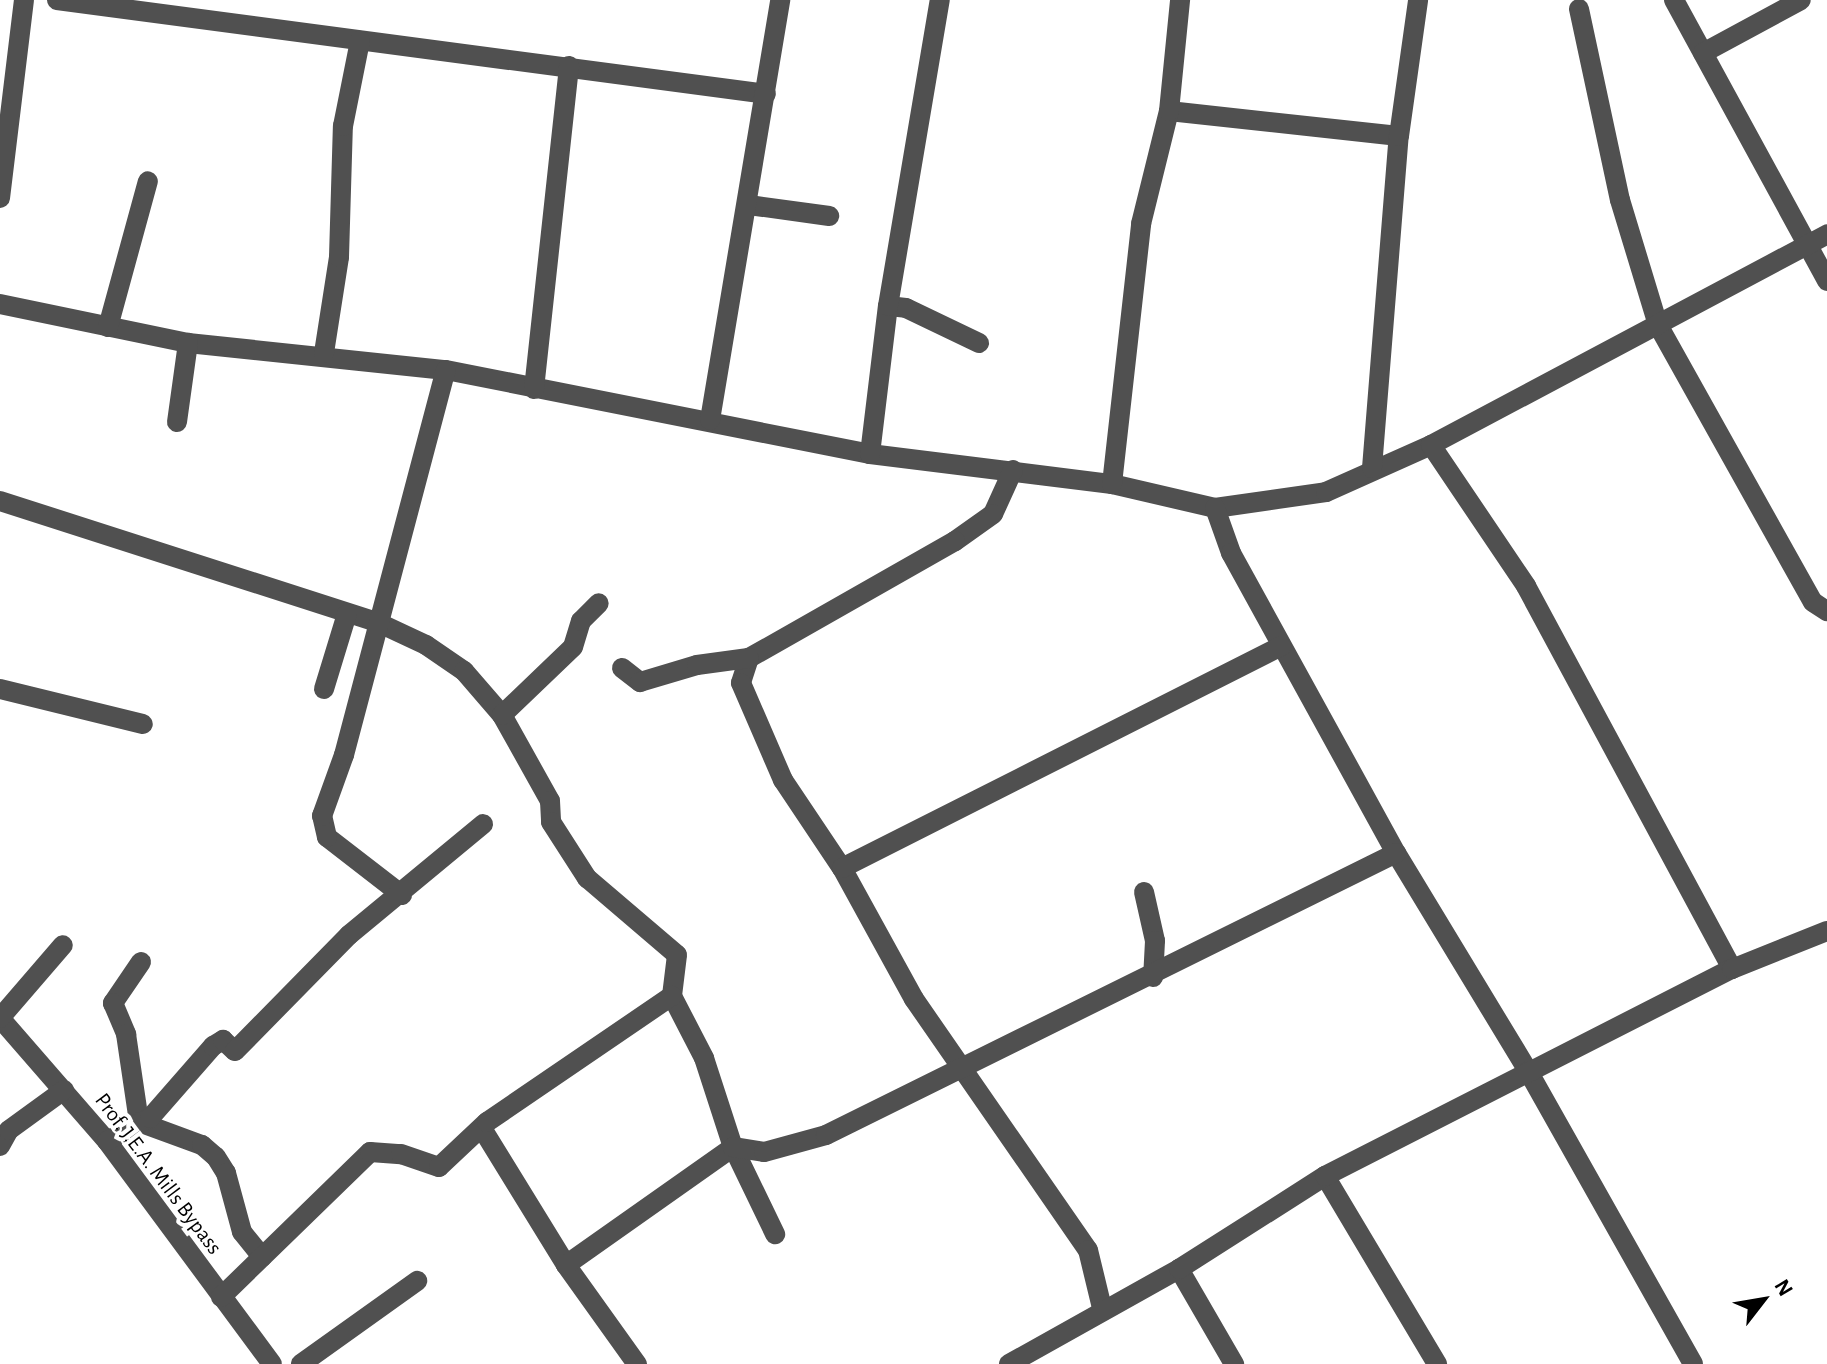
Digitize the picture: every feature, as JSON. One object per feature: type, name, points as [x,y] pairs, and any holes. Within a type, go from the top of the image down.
[{"type":"street","points":[[0,198],[24,0]]},
{"type":"street","points":[[57,0],[766,94]]},
{"type":"street","points":[[710,420],[749,205],[780,0]]},
{"type":"street","points":[[870,454],[888,306],[940,0]]},
{"type":"street","points":[[1112,484],[1141,224],[1169,111],[1180,0]]},
{"type":"street","points":[[1372,468],[1399,136],[1418,0]]},
{"type":"street","points":[[1674,0],[1827,281]]},
{"type":"street","points":[[1703,53],[1801,0]]},
{"type":"street","points":[[1579,9],[1620,200],[1658,325],[1813,602],[1827,611]]},
{"type":"street","points":[[324,353],[339,257],[343,126],[360,41]]},
{"type":"street","points":[[534,389],[569,66]]},
{"type":"street","points":[[1169,111],[1399,136]]},
{"type":"street","points":[[108,327],[148,181]]},
{"type":"street","points":[[749,205],[829,216]]},
{"type":"street","points":[[0,304],[188,343],[324,353],[446,370],[870,454],[1112,484],[1215,508],[1326,492],[1372,468],[1431,445],[1827,234]]},
{"type":"street","points":[[888,306],[906,308],[979,343]]},
{"type":"street","points":[[177,422],[188,343]]},
{"type":"street","points":[[402,895],[327,837],[322,816],[344,755],[446,370]]},
{"type":"street","points":[[1431,445],[1526,586],[1732,969]]},
{"type":"street","points":[[622,668],[640,682],[697,665],[749,658],[955,541],[993,514],[1013,470]]},
{"type":"street","points":[[0,501],[379,623],[426,645],[464,671],[502,715],[550,801],[551,822],[587,878],[677,955],[672,996],[704,1058],[733,1147],[775,1234]]},
{"type":"street","points":[[1215,508],[1231,553],[1396,853],[1528,1071],[1693,1364]]},
{"type":"street","points":[[502,715],[573,647],[581,621],[599,603]]},
{"type":"street","points":[[324,689],[347,614]]},
{"type":"street","points":[[842,868],[1281,646]]},
{"type":"street","points":[[749,658],[741,683],[783,780],[842,868],[914,999],[1088,1250],[1102,1308]]},
{"type":"street","points":[[0,689],[143,724]]},
{"type":"street","points":[[107,1141],[150,1118],[213,1046],[223,1040],[235,1051],[349,935],[402,895],[483,824]]},
{"type":"street","points":[[566,1265],[733,1147],[764,1152],[826,1135],[1153,977],[1396,853]]},
{"type":"street","points":[[1144,892],[1155,941],[1153,977]]},
{"type":"street","points":[[1009,1364],[1102,1308],[1179,1269],[1325,1176],[1732,969],[1827,931]]},
{"type":"street","points":[[0,1018],[63,945]]},
{"type":"street","points":[[139,1122],[126,1034],[113,1003],[141,962]]},
{"type":"street","points":[[221,1297],[370,1152],[401,1154],[439,1167],[483,1130],[487,1122],[672,996]]},
{"type":"street","name":"Prof. J.E.A. Mills Bypass","points":[[0,1018],[107,1141],[264,1361]]},
{"type":"street","points":[[0,1146],[9,1130],[64,1090]]},
{"type":"street","points":[[139,1122],[202,1145],[216,1157],[226,1173],[242,1232],[262,1257]]},
{"type":"street","points":[[483,1130],[566,1265],[637,1364]]},
{"type":"street","points":[[1325,1176],[1437,1364]]},
{"type":"street","points":[[1179,1269],[1234,1364]]},
{"type":"street","points":[[301,1364],[417,1281]]}]
